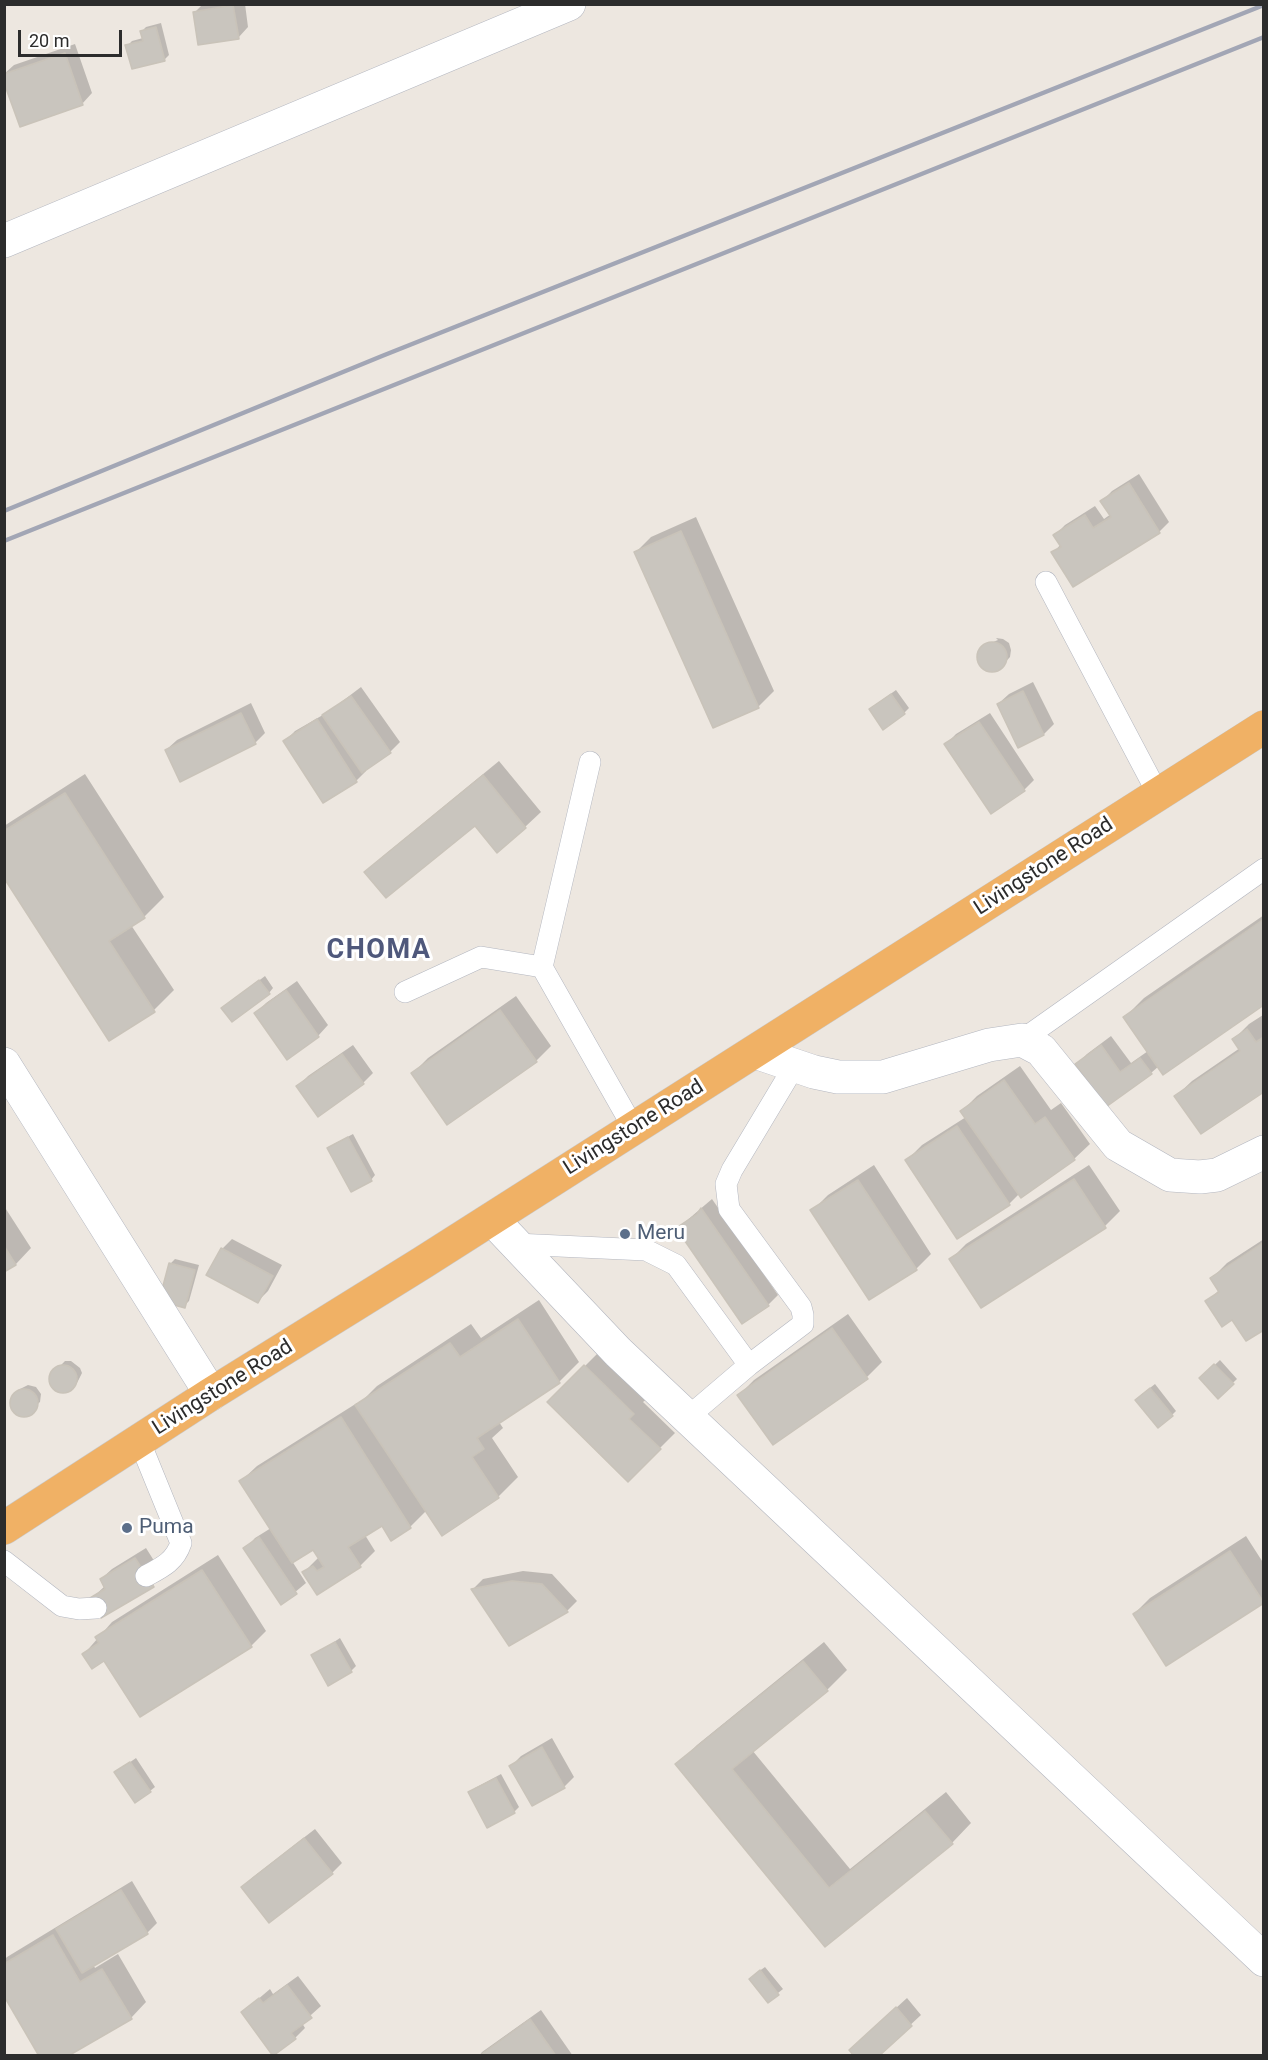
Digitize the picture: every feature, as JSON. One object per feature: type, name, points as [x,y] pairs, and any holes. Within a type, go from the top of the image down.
[{"type":"highway","name":"Livingstone Road","points":[[4,1528],[211,1394],[492,1219],[1263,728]]},
{"type":"street","points":[[4,241],[569,4]]},
{"type":"street","points":[[755,1052],[814,1072],[838,1077],[883,1077],[989,1045],[1022,1040],[1041,1050],[1118,1145],[1170,1175],[1200,1177],[1217,1175],[1263,1152]]},
{"type":"street","points":[[4,1064],[211,1394]]},
{"type":"street","points":[[492,1219],[618,1352],[1263,1960]]},
{"type":"lane","points":[[1046,582],[1158,794]]},
{"type":"lane","points":[[590,762],[542,967],[634,1129]]},
{"type":"lane","points":[[1022,1040],[1263,869]]},
{"type":"lane","points":[[405,992],[481,957],[542,967]]},
{"type":"lane","points":[[688,1417],[749,1365],[803,1324],[801,1306],[729,1209],[726,1184],[732,1170],[795,1065]]},
{"type":"lane","points":[[515,1244],[646,1250],[663,1257],[676,1265],[749,1365]]},
{"type":"lane","points":[[139,1440],[181,1543],[177,1554],[169,1564],[146,1576]]},
{"type":"lane","points":[[4,1561],[62,1605],[79,1609],[96,1608]]},
{"type":"building","points":[[233,5],[239,39],[198,45],[193,12]]},
{"type":"building","points":[[156,27],[165,61],[132,69],[125,45],[143,41],[140,31]]},
{"type":"building","points":[[65,53],[83,105],[20,127],[4,83],[4,74]]},
{"type":"building","points":[[1129,483],[1160,533],[1073,587],[1051,552],[1061,547],[1053,535],[1085,515],[1093,528],[1111,517],[1100,501]]},
{"type":"building","points":[[681,531],[759,708],[713,728],[634,552]]},
{"type":"building","points":[[992,642],[1003,646],[1007,657],[1003,668],[992,672],[981,668],[977,657],[981,646]]},
{"type":"building","points":[[1023,691],[1044,735],[1018,748],[997,704]]},
{"type":"building","points":[[891,694],[905,714],[883,730],[869,709]]},
{"type":"building","points":[[351,696],[391,753],[362,773],[322,715]]},
{"type":"building","points":[[241,713],[256,744],[180,782],[165,750]]},
{"type":"building","points":[[317,719],[357,782],[323,803],[283,741]]},
{"type":"building","points":[[979,722],[1025,791],[991,814],[944,744]]},
{"type":"building","points":[[483,775],[526,828],[497,853],[475,826],[386,898],[364,872]]},
{"type":"building","points":[[65,793],[145,918],[109,941],[155,1012],[109,1041],[4,878],[4,831]]},
{"type":"building","points":[[1264,919],[1264,1005],[1163,1075],[1123,1017]]},
{"type":"building","points":[[259,980],[270,994],[232,1022],[221,1008]]},
{"type":"building","points":[[286,990],[319,1037],[287,1060],[254,1013]]},
{"type":"building","points":[[500,1010],[537,1062],[447,1125],[411,1073]]},
{"type":"building","points":[[1247,1029],[1256,1042],[1264,1037],[1264,1092],[1201,1134],[1174,1096],[1240,1051],[1232,1039]]},
{"type":"building","points":[[1101,1045],[1120,1072],[1140,1058],[1152,1074],[1106,1107],[1075,1064]]},
{"type":"building","points":[[342,1054],[364,1084],[318,1117],[296,1086]]},
{"type":"building","points":[[1004,1080],[1035,1124],[1045,1117],[1075,1160],[1021,1198],[960,1111]]},
{"type":"building","points":[[957,1126],[1010,1205],[957,1239],[905,1160]]},
{"type":"building","points":[[348,1137],[372,1181],[351,1192],[327,1148]]},
{"type":"building","points":[[1074,1179],[1106,1228],[981,1308],[949,1259]]},
{"type":"building","points":[[858,1180],[917,1270],[869,1300],[810,1210]]},
{"type":"building","points":[[701,1208],[769,1306],[742,1324],[676,1228],[697,1214]]},
{"type":"building","points":[[1264,1242],[1264,1330],[1246,1341],[1232,1320],[1222,1327],[1205,1301],[1219,1292],[1210,1278]]},
{"type":"building","points":[[4,1246],[16,1265],[4,1272]]},
{"type":"building","points":[[221,1248],[273,1276],[258,1303],[206,1275]]},
{"type":"building","points":[[169,1263],[195,1270],[185,1308],[159,1301]]},
{"type":"building","points":[[518,1319],[560,1383],[477,1438],[484,1449],[472,1457],[499,1498],[442,1536],[355,1405],[450,1343],[460,1357]]},
{"type":"building","points":[[832,1328],[868,1379],[773,1445],[737,1395]]},
{"type":"building","points":[[1214,1364],[1234,1384],[1218,1399],[1199,1378]]},
{"type":"building","points":[[63,1365],[73,1369],[77,1379],[73,1389],[63,1393],[53,1389],[49,1379],[53,1369]]},
{"type":"building","points":[[584,1365],[634,1414],[629,1419],[661,1449],[628,1482],[547,1402]]},
{"type":"building","points":[[1150,1388],[1173,1416],[1158,1428],[1135,1400]]},
{"type":"building","points":[[24,1389],[34,1393],[38,1403],[34,1413],[24,1417],[14,1413],[10,1403],[14,1393]]},
{"type":"building","points":[[341,1417],[411,1528],[391,1541],[382,1526],[348,1547],[361,1567],[317,1595],[302,1572],[313,1566],[317,1571],[324,1567],[313,1550],[292,1563],[239,1481]]},
{"type":"building","points":[[259,1537],[297,1594],[281,1605],[243,1548]]},
{"type":"building","points":[[1230,1551],[1264,1603],[1166,1666],[1133,1614]]},
{"type":"building","points":[[135,1558],[154,1587],[101,1618],[90,1598],[105,1589],[100,1579]]},
{"type":"building","points":[[202,1570],[252,1647],[140,1717],[104,1661],[92,1669],[82,1654],[99,1643],[95,1637]]},
{"type":"building","points":[[512,1581],[542,1584],[568,1612],[509,1646],[471,1589]]},
{"type":"building","points":[[335,1642],[352,1672],[328,1686],[311,1655]]},
{"type":"building","points":[[803,1661],[828,1691],[732,1769],[829,1888],[925,1811],[953,1844],[825,1947],[675,1764]]},
{"type":"building","points":[[542,1747],[565,1788],[532,1806],[509,1766]]},
{"type":"building","points":[[130,1762],[151,1792],[135,1803],[114,1772]]},
{"type":"building","points":[[496,1778],[515,1813],[487,1828],[468,1792]]},
{"type":"building","points":[[304,1838],[333,1874],[269,1923],[241,1887]]},
{"type":"building","points":[[121,1890],[148,1934],[82,1973],[56,1929]]},
{"type":"building","points":[[53,1935],[80,1982],[102,1969],[132,2019],[68,2056],[39,2056],[4,1996],[4,1964]]},
{"type":"building","points":[[760,1970],[779,1995],[768,2003],[749,1979]]},
{"type":"building","points":[[287,1985],[312,2018],[291,2033],[296,2039],[273,2056],[241,2012],[259,1998],[263,2003]]},
{"type":"building","points":[[896,2007],[912,2026],[879,2056],[854,2056],[849,2050]]},
{"type":"building","points":[[530,2019],[556,2056],[479,2056]]},
{"type":"railway","points":[[4,511],[382,356],[1264,5]]},
{"type":"railway","points":[[4,541],[1264,37]]},
{"type":"place","name":"Meru","points":[[625,1234]]},
{"type":"place","name":"Puma","points":[[127,1528]]},
{"type":"district","name":"CHOMA","points":[[379,951]]}]
